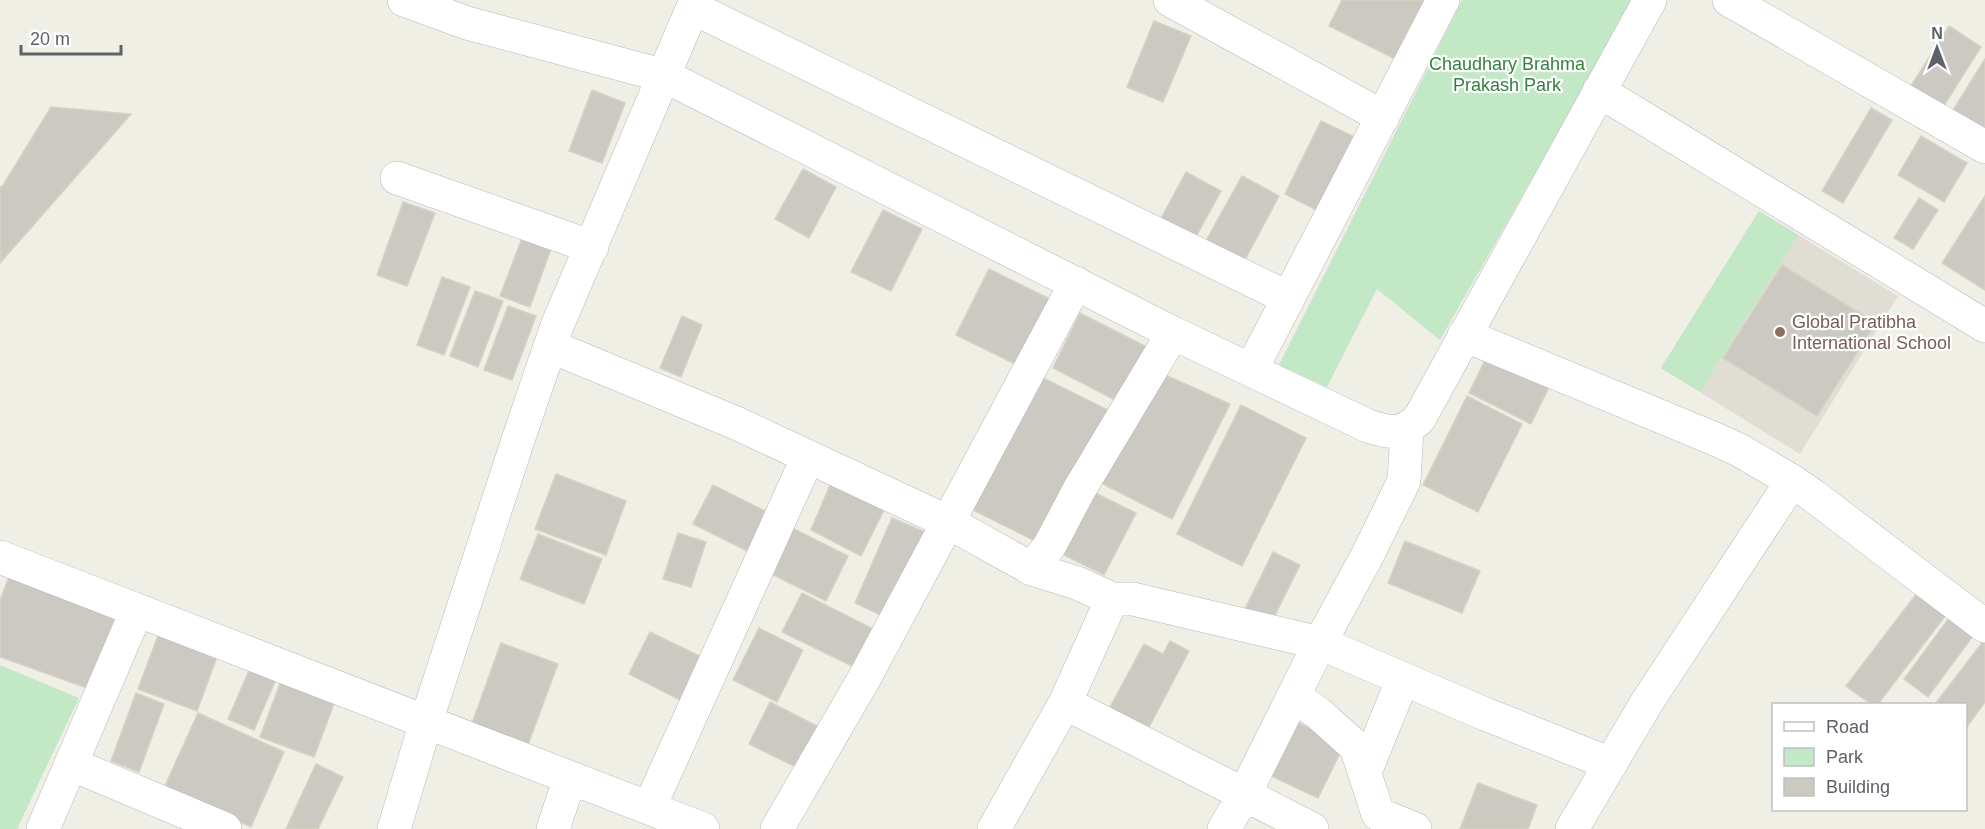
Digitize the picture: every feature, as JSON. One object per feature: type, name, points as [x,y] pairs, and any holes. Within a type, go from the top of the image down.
[{"type":"street","points":[[404,0],[471,11],[665,76],[1173,333],[1368,426],[1390,432],[1407,430],[1419,419],[1650,0]]},
{"type":"street","points":[[1251,370],[1443,0]]},
{"type":"street","points":[[1729,0],[1985,147]]},
{"type":"street","points":[[394,829],[426,722],[557,326],[694,4],[1288,298]]},
{"type":"street","points":[[1189,4],[1383,117]]},
{"type":"street","points":[[1599,91],[1985,326]]},
{"type":"street","points":[[397,178],[592,247]]},
{"type":"street","points":[[777,829],[865,677],[1076,283]]},
{"type":"street","points":[[1032,568],[1050,545],[1079,490],[1173,333]]},
{"type":"street","points":[[1464,335],[1739,450],[1792,481],[1985,626]]},
{"type":"street","points":[[550,346],[736,423],[948,522],[1032,568],[1077,583],[1112,599],[1133,599],[1320,643],[1611,764]]},
{"type":"street","points":[[1224,829],[1244,795],[1404,481],[1407,430]]},
{"type":"street","points":[[649,808],[808,457]]},
{"type":"street","points":[[1572,829],[1647,702],[1792,481]]},
{"type":"street","points":[[0,556],[703,829]]},
{"type":"street","points":[[994,829],[1065,703],[1112,599]]},
{"type":"street","points":[[43,829],[137,610]]},
{"type":"street","points":[[1365,772],[1403,679]]},
{"type":"street","points":[[1294,696],[1318,713],[1356,747],[1378,814],[1415,829]]},
{"type":"street","points":[[1065,703],[1312,829]]},
{"type":"street","points":[[71,764],[225,829]]},
{"type":"street","points":[[553,829],[570,778]]},
{"type":"shaded area","name":"Global Pratibha International School","points":[[1759,211],[1898,296],[1800,454],[1661,368]]},
{"type":"green space","name":"Chaudhary Brahma Prakash Park","points":[[1462,0],[1634,0],[1440,340],[1377,289],[1327,387],[1279,365]]},
{"type":"green space","points":[[1759,211],[1798,235],[1700,392],[1661,368]]},
{"type":"green space","points":[[0,665],[79,698],[17,829],[0,829]]},
{"type":"building","points":[[1342,0],[1425,0],[1395,59],[1329,26]]},
{"type":"building","points":[[1154,21],[1191,36],[1163,102],[1127,87]]},
{"type":"building","points":[[1949,26],[1981,47],[1940,112],[1907,92]]},
{"type":"building","points":[[1985,59],[1985,136],[1950,115]]},
{"type":"building","points":[[592,90],[625,103],[602,163],[569,151]]},
{"type":"building","points":[[51,107],[131,114],[0,263],[0,186],[2,187]]},
{"type":"building","points":[[1871,108],[1892,120],[1843,203],[1822,191]]},
{"type":"building","points":[[1321,121],[1367,143],[1330,217],[1285,194]]},
{"type":"building","points":[[1921,136],[1967,163],[1944,202],[1898,175]]},
{"type":"building","points":[[803,169],[836,187],[809,238],[775,219]]},
{"type":"building","points":[[1186,172],[1221,191],[1192,244],[1157,226]]},
{"type":"building","points":[[1242,176],[1279,196],[1240,269],[1202,248]]},
{"type":"building","points":[[1985,196],[1985,290],[1942,263]]},
{"type":"building","points":[[1919,198],[1938,210],[1913,249],[1894,238]]},
{"type":"building","points":[[403,202],[435,213],[407,286],[377,275]]},
{"type":"building","points":[[883,210],[922,229],[891,291],[851,272]]},
{"type":"building","points":[[522,238],[551,249],[530,307],[500,296]]},
{"type":"building","points":[[1782,265],[1876,323],[1817,416],[1723,358]]},
{"type":"building","points":[[989,269],[1052,300],[1019,366],[956,335]]},
{"type":"building","points":[[442,277],[470,287],[444,355],[417,345]]},
{"type":"building","points":[[475,291],[503,301],[478,367],[450,356]]},
{"type":"building","points":[[508,306],[536,316],[512,380],[484,370]]},
{"type":"building","points":[[1080,313],[1147,347],[1119,402],[1053,368]]},
{"type":"building","points":[[682,316],[702,325],[681,377],[660,368]]},
{"type":"building","points":[[1491,348],[1553,379],[1531,424],[1469,393]]},
{"type":"building","points":[[1159,372],[1230,404],[1172,519],[1095,480]]},
{"type":"building","points":[[1037,375],[1110,411],[1043,545],[971,509]]},
{"type":"building","points":[[1467,396],[1522,424],[1478,512],[1423,485]]},
{"type":"building","points":[[1241,405],[1306,438],[1242,566],[1177,534]]},
{"type":"building","points":[[556,474],[626,501],[606,555],[535,529]]},
{"type":"building","points":[[713,485],[767,512],[747,551],[693,524]]},
{"type":"building","points":[[830,485],[884,510],[861,556],[811,530]]},
{"type":"building","points":[[1083,487],[1136,513],[1104,575],[1052,549]]},
{"type":"building","points":[[892,518],[925,532],[887,618],[855,603]]},
{"type":"building","points":[[790,527],[848,556],[826,601],[767,572]]},
{"type":"building","points":[[678,533],[706,542],[691,587],[663,579]]},
{"type":"building","points":[[538,534],[602,559],[584,604],[520,579]]},
{"type":"building","points":[[1405,541],[1480,571],[1462,613],[1388,583]]},
{"type":"building","points":[[1273,552],[1300,565],[1270,625],[1244,611]]},
{"type":"building","points":[[10,574],[117,612],[90,689],[0,657],[0,601]]},
{"type":"building","points":[[802,593],[877,631],[858,669],[782,632]]},
{"type":"building","points":[[1917,593],[1946,615],[1879,703],[1870,703],[1846,686]]},
{"type":"building","points":[[1949,618],[1973,636],[1928,697],[1904,679]]},
{"type":"building","points":[[162,625],[221,646],[197,711],[138,689]]},
{"type":"building","points":[[759,628],[803,650],[777,702],[733,680]]},
{"type":"building","points":[[650,632],[710,661],[688,704],[629,674]]},
{"type":"building","points":[[1985,639],[1985,702],[1967,727],[1967,703],[1936,703]]},
{"type":"building","points":[[1170,641],[1189,651],[1147,731],[1108,711],[1144,644],[1163,654]]},
{"type":"building","points":[[501,643],[558,664],[526,750],[470,729]]},
{"type":"building","points":[[251,666],[277,677],[254,730],[228,719]]},
{"type":"building","points":[[283,676],[337,696],[314,757],[260,737]]},
{"type":"building","points":[[136,693],[164,704],[139,772],[111,761]]},
{"type":"building","points":[[770,702],[819,727],[798,768],[749,744]]},
{"type":"building","points":[[198,713],[284,752],[251,827],[164,788]]},
{"type":"building","points":[[1291,719],[1344,745],[1318,798],[1265,773]]},
{"type":"building","points":[[316,764],[343,777],[318,829],[286,829]]},
{"type":"building","points":[[1478,783],[1537,805],[1528,829],[1460,829]]},
{"type":"place","name":"Global Pratibha International School","points":[[1780,332]]}]
